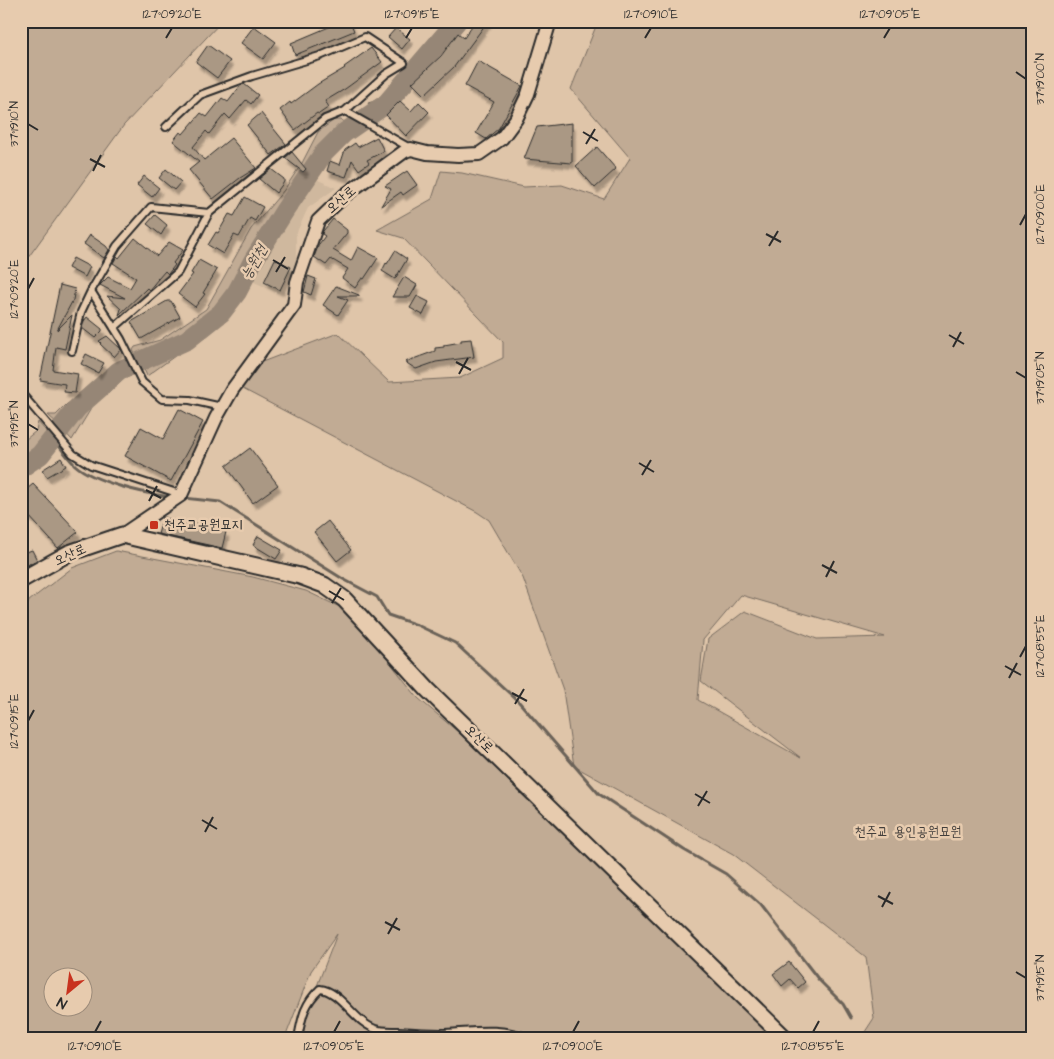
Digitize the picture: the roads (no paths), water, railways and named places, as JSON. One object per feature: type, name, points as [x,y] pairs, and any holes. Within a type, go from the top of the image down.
[{"type":"street","points":[[411,149],[427,153],[458,156],[479,154],[502,138],[516,119],[528,94],[550,21]]},
{"type":"street","name":"오산로","points":[[21,580],[69,554],[122,535],[181,495],[232,390],[294,305],[297,282],[318,221],[345,195],[378,169],[411,149]]},
{"type":"street","name":"오산로","points":[[122,535],[300,576],[324,585],[344,599],[428,690],[785,1038]]},
{"type":"lane","points":[[114,328],[178,272],[209,212],[325,119],[345,110],[386,74],[404,63],[365,37],[320,56],[252,76],[200,95],[166,127]]},
{"type":"lane","points":[[345,110],[411,149]]},
{"type":"lane","points":[[72,350],[81,312],[91,291],[117,246],[151,207],[209,212]]},
{"type":"lane","points":[[91,291],[121,339],[142,382],[162,398],[190,400],[222,408]]},
{"type":"lane","points":[[21,393],[73,454],[91,465],[181,495]]},
{"type":"lane","points":[[298,1038],[310,998],[320,989],[332,993],[350,1012],[364,1023],[378,1030],[438,1033],[494,1030],[517,1033],[528,1038]]},
{"type":"waterway","name":"능원천","points":[[21,468],[40,455],[77,408],[119,371],[187,340],[221,313],[237,292],[253,261],[323,154],[344,133],[386,104],[457,21]]},
{"type":"waterway","points":[[53,438],[75,465],[94,477],[134,490],[171,497]]},
{"type":"waterway","points":[[184,498],[220,502],[343,579],[377,597],[388,615],[417,625],[455,643],[519,702],[599,794],[684,850],[726,874],[761,905],[819,980],[843,1004],[851,1018]]},
{"type":"place","name":"천주교공원묘지","points":[[154,525]]},
{"type":"park label","name":"천주교 용인공원묘원","points":[[908,832]]}]
